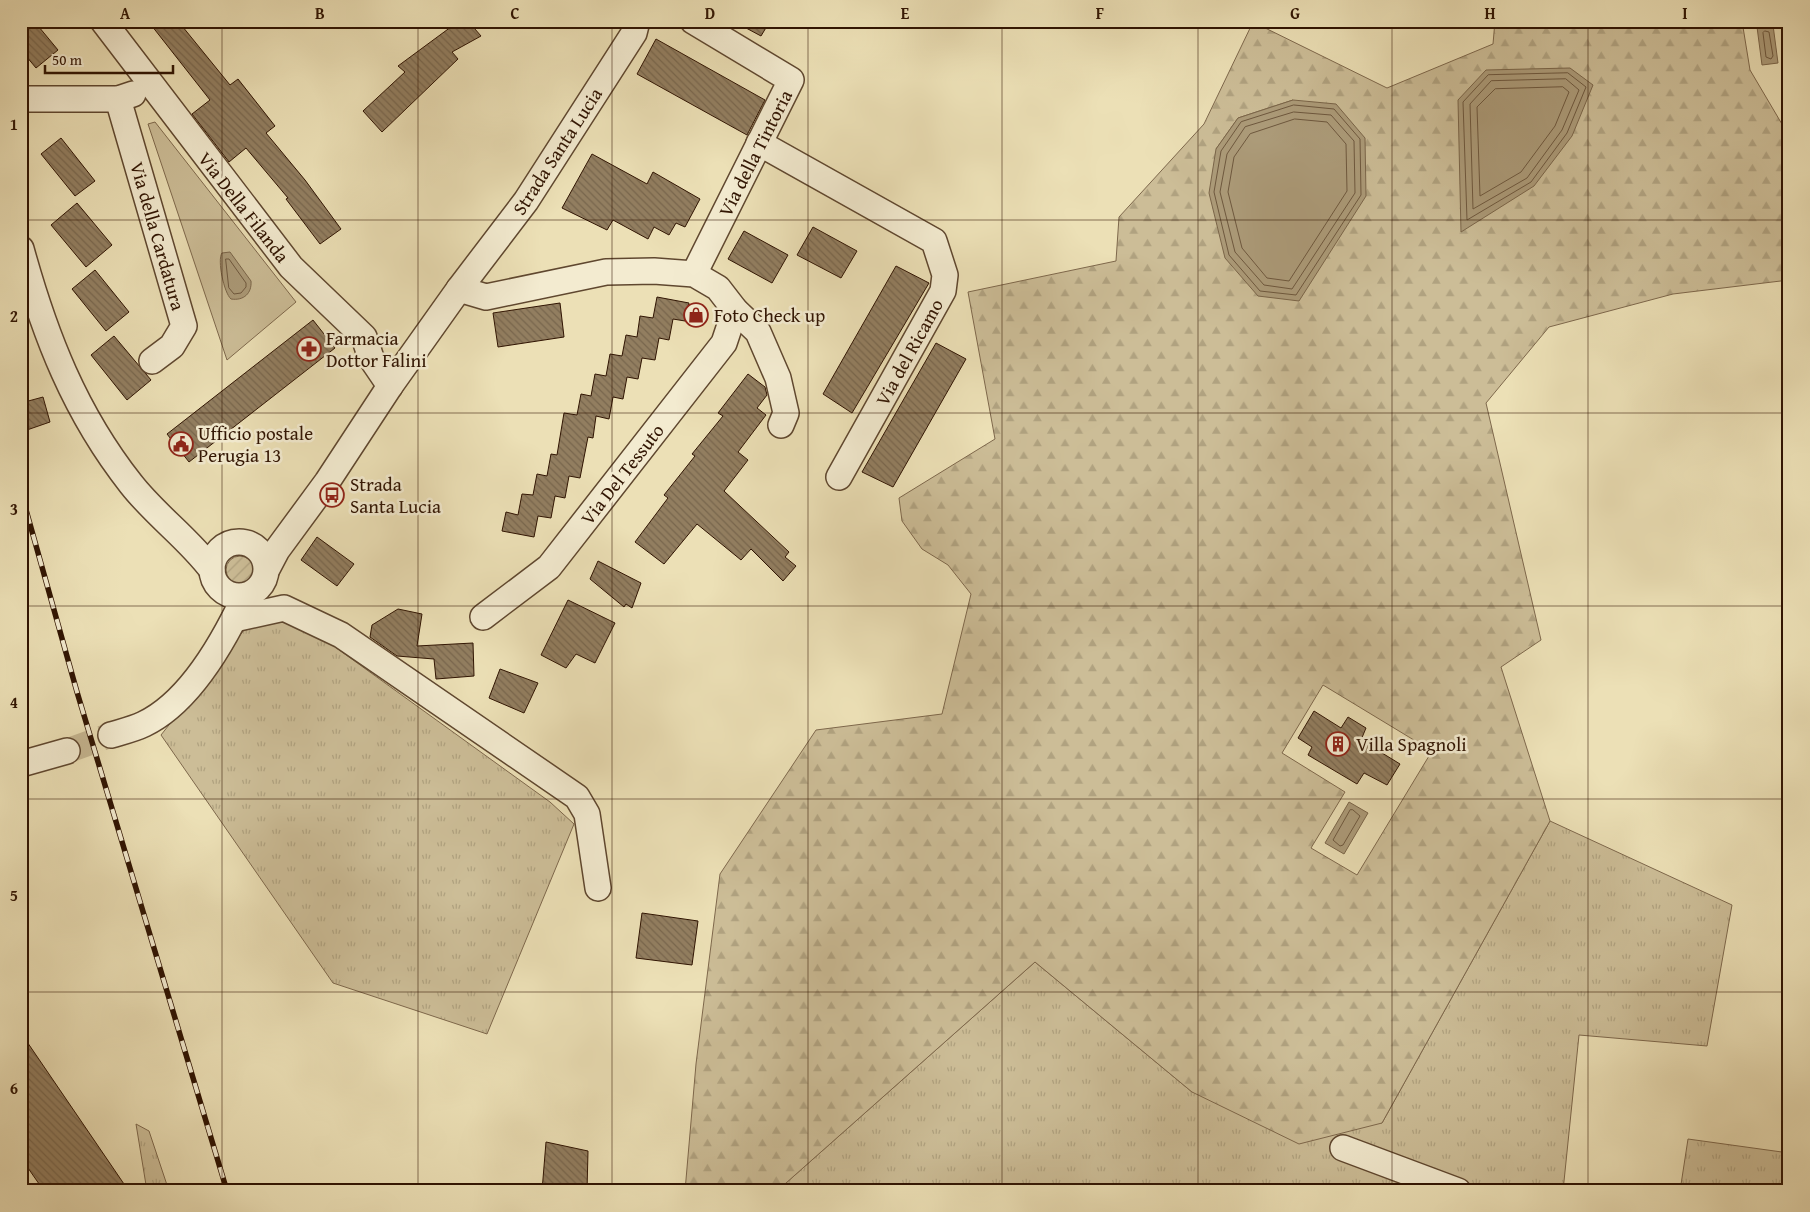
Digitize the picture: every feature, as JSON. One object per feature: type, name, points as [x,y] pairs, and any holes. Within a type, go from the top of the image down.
[{"type":"street","name":"Via Della Filanda","points":[[103,21],[290,267],[364,337],[370,358],[390,386]]},
{"type":"street","name":"Strada Santa Lucia","points":[[267,569],[276,550],[298,523],[390,386],[459,289],[526,201],[634,33],[637,21]]},
{"type":"street","name":"Via della Tintoria","points":[[692,21],[791,80],[694,274]]},
{"type":"street","points":[[21,99],[118,99],[152,87]]},
{"type":"street","name":"Via della Cardatura","points":[[118,99],[184,326],[172,346],[152,361]]},
{"type":"street","name":"Via del Ricamo","points":[[759,143],[934,241],[945,275],[943,291],[839,477]]},
{"type":"street","points":[[21,249],[36,302],[55,355],[81,409],[131,484],[162,520],[183,538],[212,570]]},
{"type":"street","points":[[459,289],[486,297],[606,272],[654,271],[694,274],[718,288],[758,332],[778,378],[786,413],[781,425]]},
{"type":"street","name":"Via Del Tessuto","points":[[483,617],[550,567],[724,343],[736,310]]},
{"type":"street","name":"Strada Santa Lucia","points":[[250,544],[267,541],[298,523]]},
{"type":"street","points":[[183,538],[204,546],[222,548],[236,542],[250,544],[262,554],[267,569],[266,576],[258,589],[245,596],[229,595],[222,591],[213,578],[212,570],[212,562],[222,548]]},
{"type":"street","points":[[111,735],[144,724],[175,704],[215,652],[245,596]]},
{"type":"street","points":[[234,619],[284,608],[341,635],[577,797],[588,814],[598,888]]},
{"type":"street","points":[[21,764],[67,751]]},
{"type":"street","points":[[1343,1148],[1458,1191]]},
{"type":"green space","points":[[1495,21],[1742,21],[1750,70],[1789,136],[1789,280],[1673,294],[1549,327],[1486,403],[1541,640],[1501,667],[1550,821],[1382,1123],[1299,1144],[1192,1092],[1035,962],[777,1191],[685,1191],[696,1064],[720,874],[816,730],[942,714],[971,594],[948,565],[922,549],[902,521],[899,498],[995,439],[968,292],[1116,261],[1119,217],[1204,124],[1253,22],[1387,88],[1493,44]],"holes":[[[1293,100],[1216,149],[1238,118]],[[1323,685],[1432,751],[1357,875],[1311,848],[1345,792],[1282,753]]]},
{"type":"green space","points":[[155,122],[296,302],[227,360],[148,124]]},
{"type":"green space","points":[[240,556],[250,560],[254,570],[250,580],[240,584],[230,580],[226,570],[230,560]]},
{"type":"green space","points":[[288,613],[550,802],[574,824],[487,1034],[333,983],[161,735],[248,625]]},
{"type":"green space","points":[[1550,821],[1732,905],[1707,1046],[1579,1035],[1563,1191],[777,1191],[1035,962],[1192,1092],[1382,1123]]},
{"type":"green space","points":[[136,1124],[149,1131],[169,1191],[147,1191]]},
{"type":"green space","points":[[1688,1139],[1789,1153],[1789,1191],[1680,1191]]},
{"type":"water","points":[[1773,25],[1778,63],[1762,65],[1757,27]]},
{"type":"water","points":[[1570,68],[1593,85],[1572,136],[1534,186],[1461,232],[1458,100],[1486,70]]},
{"type":"water","points":[[1293,100],[1336,104],[1365,138],[1366,196],[1299,301],[1258,296],[1225,258],[1209,193],[1216,149],[1238,118]]},
{"type":"water","points":[[230,252],[251,281],[249,292],[240,299],[231,299],[228,296],[222,276],[220,262],[222,253]]},
{"type":"water","points":[[1349,802],[1368,813],[1344,854],[1325,843]]},
{"type":"building","points":[[21,21],[34,21],[58,50],[36,68],[21,50]]},
{"type":"building","points":[[148,21],[178,21],[230,85],[238,79],[275,126],[266,133],[305,180],[341,229],[320,244],[286,199],[288,198],[246,148],[229,162],[192,114],[210,100]]},
{"type":"building","points":[[459,21],[468,21],[481,36],[452,52],[458,59],[382,132],[363,111],[405,72],[398,66]]},
{"type":"building","points":[[733,21],[770,21],[761,36]]},
{"type":"building","points":[[656,39],[765,100],[747,135],[637,74]]},
{"type":"building","points":[[61,138],[95,181],[75,196],[41,154]]},
{"type":"building","points":[[592,154],[647,184],[653,172],[700,199],[685,227],[676,223],[669,235],[654,227],[648,239],[613,220],[607,230],[562,208]]},
{"type":"building","points":[[77,203],[112,245],[86,267],[51,225]]},
{"type":"building","points":[[813,227],[857,251],[841,278],[797,255]]},
{"type":"building","points":[[744,231],[788,255],[772,283],[728,259]]},
{"type":"building","points":[[896,266],[929,283],[852,413],[823,394]]},
{"type":"building","points":[[95,270],[129,312],[106,331],[72,289]]},
{"type":"building","points":[[657,297],[689,303],[685,321],[673,319],[669,340],[659,338],[655,360],[642,358],[638,379],[627,377],[623,399],[613,397],[609,419],[596,416],[593,438],[588,437],[580,478],[569,476],[565,498],[555,496],[551,518],[538,516],[534,537],[502,531],[506,512],[518,515],[522,494],[533,495],[537,474],[547,476],[551,454],[557,455],[564,413],[577,415],[581,394],[591,396],[595,374],[606,376],[610,354],[622,356],[626,335],[637,337],[640,316],[653,318]]},
{"type":"building","points":[[560,303],[564,337],[498,347],[493,313]]},
{"type":"building","points":[[313,320],[335,348],[189,462],[167,434]]},
{"type":"building","points":[[114,336],[151,380],[127,400],[91,355]]},
{"type":"building","points":[[936,343],[966,359],[893,487],[862,472]]},
{"type":"building","points":[[748,374],[765,387],[767,395],[757,408],[766,415],[738,452],[748,460],[724,491],[789,552],[785,557],[796,566],[783,581],[751,549],[741,560],[697,524],[664,564],[635,542],[668,498],[664,495],[695,456],[692,454],[723,416],[718,413]]},
{"type":"building","points":[[43,397],[50,422],[24,431],[21,424],[21,403]]},
{"type":"building","points":[[317,537],[354,564],[337,586],[301,560]]},
{"type":"building","points":[[598,561],[641,583],[632,608],[626,604],[624,607],[590,579]]},
{"type":"building","points":[[568,600],[615,623],[595,663],[576,654],[566,668],[541,655]]},
{"type":"building","points":[[398,609],[422,614],[417,646],[473,643],[474,676],[436,679],[434,659],[397,656],[370,637],[372,625]]},
{"type":"building","points":[[500,669],[538,683],[524,713],[489,698]]},
{"type":"building","name":"Villa Spagnoli","points":[[1314,711],[1341,728],[1348,717],[1366,728],[1361,740],[1400,764],[1387,785],[1364,773],[1357,784],[1308,755],[1312,747],[1298,738]]},
{"type":"building","points":[[642,913],[698,921],[692,965],[636,958]]},
{"type":"building","points":[[21,1033],[124,1184],[113,1191],[44,1191],[21,1158]]},
{"type":"building","points":[[546,1142],[588,1151],[587,1191],[542,1191]]},
{"type":"tunnel","points":[[67,751],[111,735]]},
{"type":"railway","points":[[21,492],[77,692],[227,1191]]},
{"type":"place","name":"Foto Check up","points":[[696,315]]},
{"type":"place","name":"Farmacia Dottor Falini","points":[[309,349]]},
{"type":"place","name":"Ufficio postale Perugia 13","points":[[181,444]]},
{"type":"place","name":"Strada Santa Lucia","points":[[332,495]]},
{"type":"place","name":"Villa Spagnoli","points":[[1338,744]]}]
